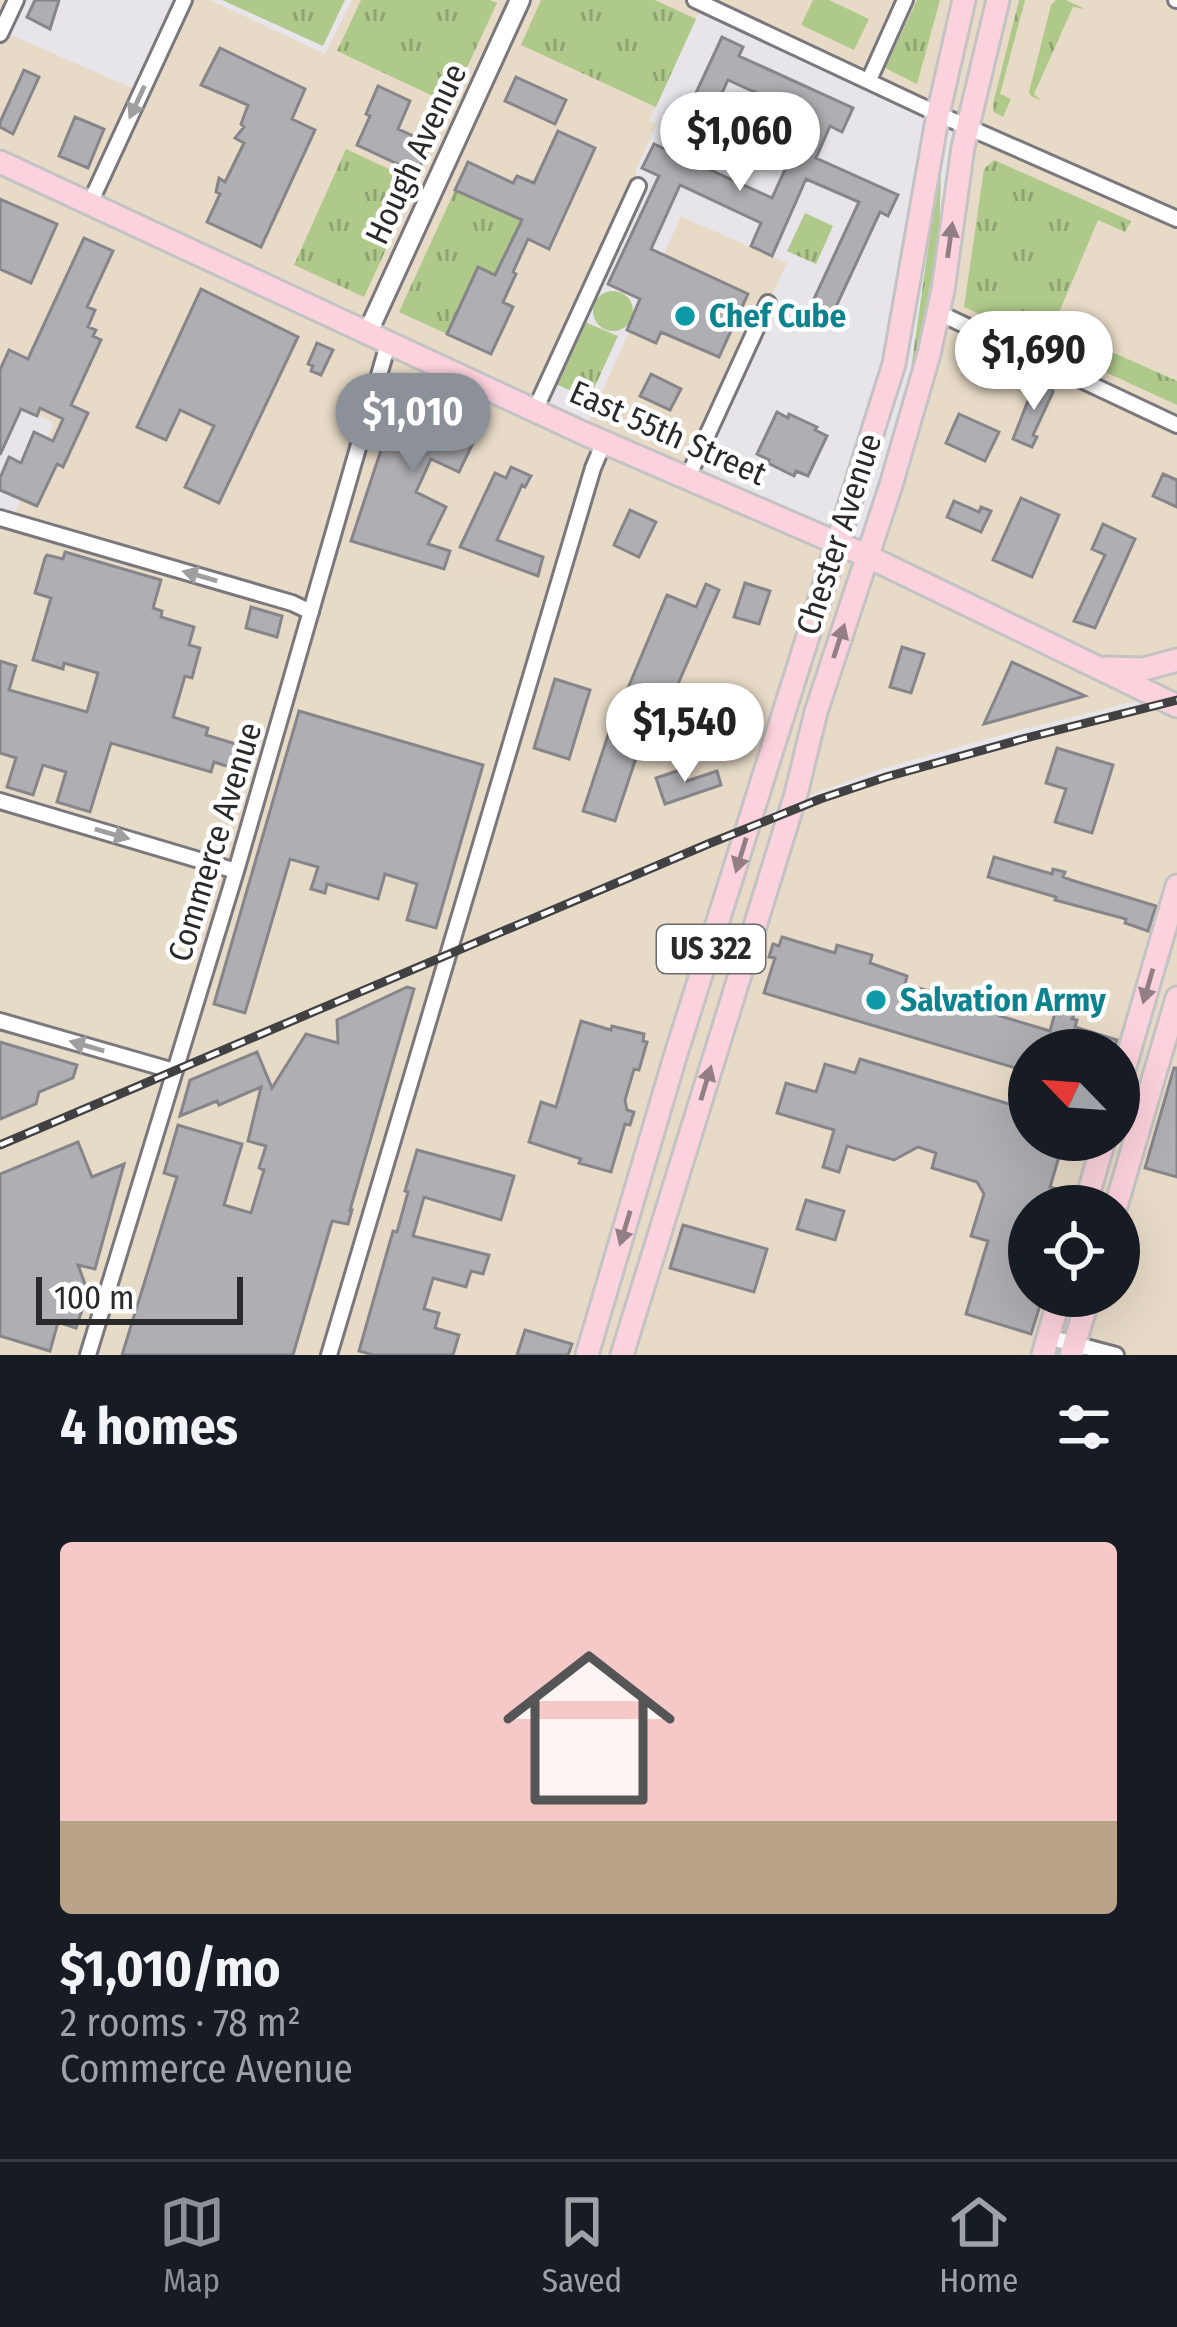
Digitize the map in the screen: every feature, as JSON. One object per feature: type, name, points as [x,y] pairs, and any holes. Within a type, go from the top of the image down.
[{"type":"main road","name":"Chester Avenue","points":[[587,1355],[675,1057],[895,364],[938,114],[964,0]]},
{"type":"main road","name":"Chester Avenue","points":[[622,1355],[796,794],[816,712],[909,426],[939,314],[957,182],[998,0]]},
{"type":"main road","name":"East 55th Street","points":[[0,162],[388,344],[867,556],[1177,706]]},
{"type":"main road","points":[[1098,668],[1144,669],[1177,660]]},
{"type":"main road","points":[[1136,1029],[1177,886]]},
{"type":"main road","points":[[1122,1185],[1177,998]]},
{"type":"main road","points":[[1045,1346],[1054,1317]]},
{"type":"main road","points":[[1073,1349],[1083,1317]]},
{"type":"street","points":[[0,34],[16,0]]},
{"type":"street","points":[[90,203],[184,0]]},
{"type":"street","name":"Hough Avenue","points":[[367,334],[520,0]]},
{"type":"street","points":[[695,0],[1177,220]]},
{"type":"street","points":[[868,80],[905,0]]},
{"type":"street","points":[[535,410],[638,186]]},
{"type":"street","points":[[688,477],[769,303]]},
{"type":"street","points":[[939,314],[1177,425]]},
{"type":"street","name":"Commerce Avenue","points":[[88,1355],[236,871],[388,344]]},
{"type":"street","points":[[329,1355],[604,442]]},
{"type":"street","points":[[0,518],[310,612]]},
{"type":"street","points":[[0,801],[236,871]]},
{"type":"street","points":[[0,1021],[174,1071]]},
{"type":"street","points":[[1045,1346],[1116,1355]]},
{"type":"shaded area","points":[[0,0],[14,3],[2,31],[141,92],[184,0],[210,0],[325,54],[352,0],[1177,0],[1177,691],[884,768],[794,801],[727,835],[820,799],[948,759],[1161,699],[1177,706],[1177,1355],[329,1355],[311,612],[11,521],[54,423],[0,397]],"holes":[[[703,4],[968,128],[891,485],[867,555],[688,477],[787,263],[681,216],[584,432],[535,411],[638,186],[636,170],[656,125],[649,120]]]},
{"type":"shaded area","points":[[0,518],[310,611],[333,536],[555,598],[329,1355],[0,1355]]},
{"type":"green space","points":[[222,0],[345,0],[323,46]]},
{"type":"green space","points":[[361,0],[497,3],[450,104],[337,51]]},
{"type":"green space","points":[[541,0],[655,0],[696,19],[656,107],[521,45]]},
{"type":"green space","points":[[813,0],[829,0],[869,19],[854,50],[801,25]]},
{"type":"green space","points":[[917,0],[940,0],[917,84],[885,68]]},
{"type":"green space","points":[[1019,0],[1025,0],[1000,94],[1011,99],[1003,117],[994,112],[993,104]]},
{"type":"green space","points":[[1056,0],[1085,9],[1073,7],[1034,94],[1042,101],[1029,92]]},
{"type":"green space","points":[[346,149],[417,182],[364,297],[294,265]]},
{"type":"green space","points":[[994,160],[1131,221],[1125,232],[1098,220],[1058,315],[1079,325],[1076,336],[1177,381],[1177,405],[964,307],[984,169]]},
{"type":"green space","points":[[939,172],[939,241],[913,370],[911,369]]},
{"type":"green space","points":[[455,190],[522,220],[500,267],[447,334],[399,312]]},
{"type":"green space","points":[[805,213],[833,226],[816,264],[787,251]]},
{"type":"green space","points":[[613,291],[627,297],[633,311],[627,325],[613,331],[599,325],[593,311],[599,297]]},
{"type":"green space","points":[[585,322],[618,336],[589,399],[556,384]]},
{"type":"building","points":[[35,0],[59,0],[50,29],[27,17]]},
{"type":"building","points":[[722,37],[743,47],[739,56],[853,108],[842,132],[830,126],[816,158],[898,195],[888,216],[880,212],[834,311],[813,301],[859,202],[806,179],[772,256],[751,246],[761,223],[680,185],[651,249],[748,294],[719,357],[661,332],[656,343],[627,330],[640,299],[608,284],[659,176],[642,168],[654,144],[669,151]],"holes":[[[728,80],[809,117],[772,198],[691,161]]]},
{"type":"building","points":[[220,48],[305,89],[292,119],[315,130],[261,247],[207,222],[220,194],[216,192],[219,178],[225,182],[244,143],[235,138],[244,127],[248,105],[201,85]]},
{"type":"building","points":[[24,70],[39,77],[13,134],[0,127],[0,122]]},
{"type":"building","points":[[516,77],[566,100],[555,124],[505,101]]},
{"type":"building","points":[[378,86],[410,101],[398,129],[431,144],[417,173],[357,145]]},
{"type":"building","points":[[75,117],[104,129],[88,168],[59,156]]},
{"type":"building","points":[[558,131],[595,148],[549,249],[528,239],[503,302],[513,307],[491,354],[447,334],[478,267],[495,275],[522,220],[455,190],[468,162],[513,183],[517,176],[534,183]]},
{"type":"building","points":[[0,199],[57,224],[31,283],[0,269]]},
{"type":"building","points":[[84,238],[113,251],[87,307],[95,310],[88,327],[101,340],[71,405],[88,413],[63,467],[57,464],[37,506],[0,490],[0,478],[9,457],[21,463],[34,432],[53,441],[63,419],[40,408],[37,416],[21,409],[0,455],[0,370],[9,350],[28,359]]},
{"type":"building","points":[[201,289],[298,337],[219,503],[185,487],[214,426],[180,410],[166,440],[137,427]]},
{"type":"building","points":[[317,343],[333,350],[321,375],[308,364]]},
{"type":"building","points":[[651,374],[681,389],[670,410],[640,396]]},
{"type":"building","points":[[1043,380],[1053,392],[1032,447],[1013,439],[1035,383]]},
{"type":"building","points":[[399,381],[484,420],[459,472],[431,459],[416,492],[446,507],[428,544],[450,551],[444,569],[351,541]]},
{"type":"building","points":[[777,412],[817,427],[827,436],[808,476],[796,471],[794,476],[757,454]]},
{"type":"building","points":[[959,414],[999,432],[985,461],[946,443]]},
{"type":"building","points":[[511,467],[531,476],[522,485],[497,540],[543,557],[538,576],[460,547],[495,473],[506,478]]},
{"type":"building","points":[[1163,474],[1177,480],[1177,507],[1153,496]]},
{"type":"building","points":[[1021,498],[1059,515],[1032,577],[993,560]]},
{"type":"building","points":[[954,501],[979,512],[981,507],[991,511],[981,532],[947,517]]},
{"type":"building","points":[[630,510],[656,522],[639,557],[614,545]]},
{"type":"building","points":[[1103,524],[1135,539],[1095,628],[1074,621],[1105,555],[1092,549]]},
{"type":"building","points":[[65,552],[161,580],[153,608],[162,611],[161,617],[194,627],[189,645],[200,648],[192,678],[185,676],[173,717],[208,728],[206,735],[246,747],[239,770],[214,762],[211,772],[111,743],[90,812],[57,802],[66,772],[43,765],[33,795],[7,787],[16,758],[0,753],[0,661],[16,666],[9,690],[87,712],[98,673],[33,660],[51,598],[35,593],[45,558],[63,559]]},
{"type":"building","points":[[745,583],[770,591],[759,624],[734,617]]},
{"type":"building","points":[[706,584],[719,590],[667,709],[654,704],[615,821],[583,811],[620,699],[667,595],[696,607]]},
{"type":"building","points":[[251,607],[282,616],[277,637],[246,628]]},
{"type":"building","points":[[902,647],[924,654],[911,693],[890,687]]},
{"type":"building","points":[[1012,662],[1085,696],[984,724]]},
{"type":"building","points":[[555,679],[590,690],[569,759],[534,748]]},
{"type":"building","points":[[732,704],[759,716],[750,736],[723,723]]},
{"type":"building","points":[[299,711],[483,765],[436,928],[407,920],[417,884],[385,874],[378,899],[327,884],[325,893],[311,889],[318,867],[290,859],[245,1013],[214,1004]]},
{"type":"building","points":[[1057,748],[1113,765],[1092,833],[1055,822],[1066,789],[1046,783]]},
{"type":"building","points":[[683,769],[687,781],[717,771],[721,785],[665,804],[656,778]]},
{"type":"building","points":[[994,857],[1052,874],[1053,869],[1065,872],[1063,877],[1071,880],[1156,906],[1148,931],[1125,923],[1126,919],[988,877]]},
{"type":"building","name":"Salvation Army","points":[[782,937],[835,953],[837,945],[872,955],[870,963],[907,976],[905,984],[1043,1029],[1008,1029],[1008,1066],[764,993],[775,958],[769,957],[773,944],[779,946]]},
{"type":"building","points":[[407,987],[414,989],[348,1224],[332,1221],[293,1355],[122,1355],[177,1177],[164,1173],[178,1125],[242,1144],[224,1205],[251,1213],[264,1170],[259,1168],[266,1146],[248,1141],[261,1087],[180,1116],[190,1080],[257,1052],[272,1088],[306,1034],[338,1043],[337,1020]]},
{"type":"building","name":"Salvation Army","points":[[1061,1011],[1074,1015],[1075,1027],[1081,1029],[1051,1029],[1055,1013]]},
{"type":"building","points":[[581,1021],[644,1034],[647,1042],[625,1100],[627,1110],[634,1112],[630,1125],[625,1124],[611,1172],[529,1142],[541,1102],[556,1107]]},
{"type":"building","points":[[0,1042],[77,1065],[73,1078],[39,1092],[36,1104],[0,1119]]},
{"type":"building","points":[[860,1059],[1008,1104],[1008,1161],[1058,1161],[1051,1185],[1008,1185],[1008,1317],[1036,1317],[1031,1334],[966,1314],[988,1241],[971,1236],[984,1194],[977,1182],[932,1168],[936,1153],[918,1147],[894,1160],[847,1146],[839,1172],[823,1167],[834,1130],[777,1113],[786,1083],[816,1092],[825,1064],[855,1073]]},
{"type":"building","points":[[1177,1068],[1177,1177],[1145,1168]]},
{"type":"building","points":[[78,1142],[92,1177],[124,1164],[95,1269],[78,1265],[88,1292],[76,1328],[58,1322],[50,1351],[0,1336],[0,1174]]},
{"type":"building","points":[[417,1150],[514,1176],[501,1220],[424,1197],[413,1236],[489,1255],[483,1274],[471,1271],[466,1287],[433,1278],[424,1309],[439,1313],[435,1328],[459,1335],[453,1355],[373,1355],[359,1351]]},
{"type":"building","points":[[806,1200],[844,1211],[835,1240],[797,1229]]},
{"type":"building","points":[[683,1225],[767,1249],[754,1292],[670,1268]]},
{"type":"building","points":[[525,1330],[572,1344],[568,1355],[517,1355]]},
{"type":"railway","points":[[0,1145],[820,799],[1026,738],[1177,700]]},
{"type":"place","name":"Chef Cube","points":[[685,316]]},
{"type":"place","name":"Salvation Army","points":[[876,1000]]}]
